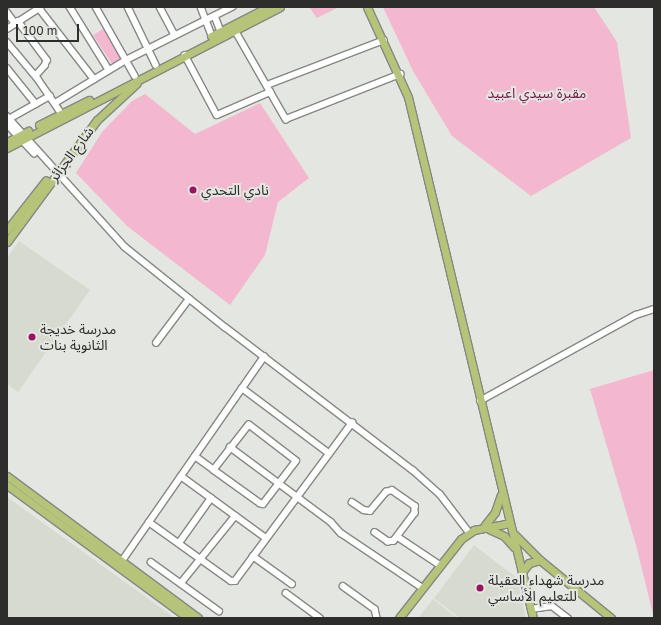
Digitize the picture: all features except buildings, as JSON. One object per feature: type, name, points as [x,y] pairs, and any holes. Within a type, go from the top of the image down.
[{"type":"main road","points":[[7,142],[21,137],[130,83],[156,65],[268,7]]},
{"type":"main road","points":[[7,148],[21,137],[62,114],[140,75],[185,55],[280,7]]},
{"type":"main road","points":[[367,7],[400,74],[408,97],[501,491],[533,618]]},
{"type":"main road","name":"شارع الجزائر","points":[[7,230],[97,120],[140,75]]},
{"type":"main road","name":"شارع الجزائر","points":[[7,242],[100,112],[130,83]]},
{"type":"main road","points":[[7,476],[198,618]]},
{"type":"main road","points":[[7,485],[188,618]]},
{"type":"main road","points":[[484,527],[495,512],[501,491]]},
{"type":"main road","points":[[399,618],[457,543],[470,532],[509,521]]},
{"type":"main road","points":[[484,527],[504,536],[516,551]]},
{"type":"main road","points":[[511,531],[540,560],[611,618]]},
{"type":"main road","points":[[522,572],[529,563],[540,560]]},
{"type":"street","points":[[70,7],[109,70]]},
{"type":"street","points":[[96,7],[126,60],[140,75]]},
{"type":"street","points":[[128,7],[156,65]]},
{"type":"street","points":[[160,7],[175,34]]},
{"type":"street","points":[[201,7],[212,36]]},
{"type":"street","points":[[55,103],[148,48],[232,7]]},
{"type":"street","points":[[7,29],[32,9],[40,8],[94,79]]},
{"type":"street","points":[[7,12],[47,60],[45,66],[36,76]]},
{"type":"street","points":[[215,16],[221,32]]},
{"type":"street","points":[[235,30],[267,85],[282,116],[288,119],[400,74]]},
{"type":"street","points":[[267,85],[384,40]]},
{"type":"street","points":[[7,42],[36,76],[62,114]]},
{"type":"street","points":[[185,55],[217,115],[270,92]]},
{"type":"street","points":[[7,68],[36,104]]},
{"type":"street","points":[[50,96],[8,120],[21,137],[56,172],[125,247],[189,299],[352,423],[434,488],[470,532]]},
{"type":"street","points":[[156,342],[189,299]]},
{"type":"street","points":[[480,401],[636,315],[654,309]]},
{"type":"street","points":[[122,561],[264,357]]},
{"type":"street","points":[[242,388],[329,453]]},
{"type":"street","points":[[149,522],[232,582],[352,423]]},
{"type":"street","points":[[195,456],[214,470],[261,504],[266,502],[296,459],[259,430],[248,425],[214,470]]},
{"type":"street","points":[[230,448],[297,497],[341,533],[422,588]]},
{"type":"street","points":[[181,476],[266,538]]},
{"type":"street","points":[[352,502],[364,510],[370,511],[386,492],[392,490],[414,504],[416,512],[398,536],[390,542],[375,533]]},
{"type":"street","points":[[178,543],[211,498]]},
{"type":"street","points":[[181,583],[236,516]]},
{"type":"street","points":[[398,536],[440,565]]},
{"type":"street","points":[[253,556],[292,584]]},
{"type":"street","points":[[151,562],[219,611]]},
{"type":"street","points":[[343,586],[375,610],[377,618]]},
{"type":"street","points":[[286,593],[320,618]]},
{"type":"street","points":[[531,609],[552,606],[568,618]]},
{"type":"shaded area","name":"مدرسة خديجة الثانوية بنات","points":[[19,241],[90,290],[18,392],[7,384],[7,258]]},
{"type":"shaded area","points":[[7,497],[175,618],[7,618]]},
{"type":"shaded area","name":"مدرسة شهداء العقيلة للتعليم الأساسي","points":[[474,545],[517,578],[526,618],[460,618],[434,598]]},
{"type":"shaded area","points":[[433,599],[457,618],[418,618]]},
{"type":"green space","points":[[309,7],[339,7],[317,18]]},
{"type":"green space","name":"مقبرة سيدي اعبيد","points":[[383,7],[594,7],[617,42],[631,138],[531,196],[452,136],[413,71]]},
{"type":"green space","points":[[103,29],[121,59],[112,64],[93,35]]},
{"type":"green space","name":"نادي التحدي","points":[[145,94],[195,134],[260,103],[309,178],[278,202],[265,255],[230,305],[127,226],[76,173],[102,132],[132,101]]},
{"type":"green space","points":[[654,370],[654,618],[636,545],[590,389]]},
{"type":"place","name":"نادي التحدي","points":[[193,190]]},
{"type":"place","name":"مدرسة خديجة الثانوية بنات","points":[[32,337]]},
{"type":"place","name":"مدرسة شهداء العقيلة للتعليم الأساسي","points":[[480,588]]}]
